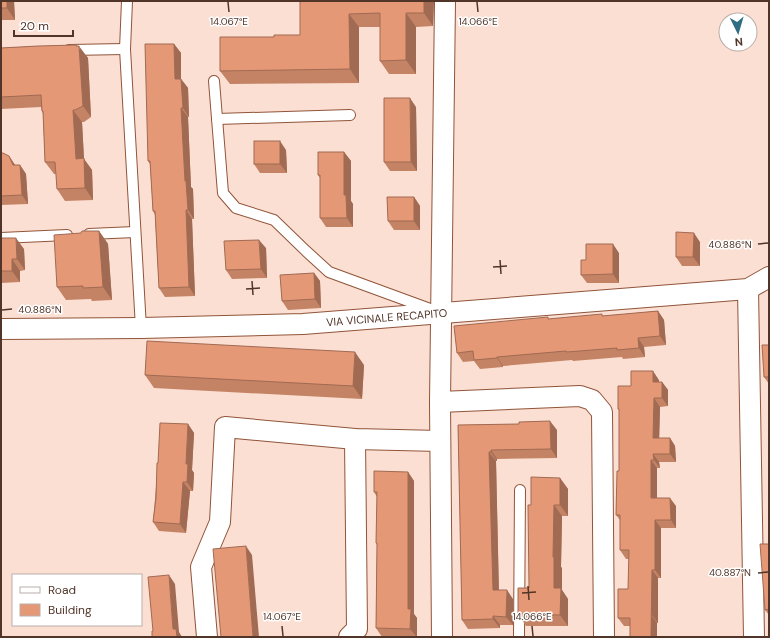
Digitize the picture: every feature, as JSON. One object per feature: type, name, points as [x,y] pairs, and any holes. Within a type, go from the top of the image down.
[{"type":"street","points":[[442,637],[440,402],[445,1]]},
{"type":"street","name":"VIA VICINALE RECAPITO","points":[[1,329],[140,328],[303,324],[748,289],[769,277]]},
{"type":"street","points":[[748,289],[754,637]]},
{"type":"street","points":[[440,402],[580,396],[592,400],[602,412],[604,637]]},
{"type":"street","points":[[207,637],[201,567],[220,522],[225,427],[355,439],[440,442]]},
{"type":"street","points":[[349,637],[357,629],[355,439]]},
{"type":"lane","points":[[127,1],[125,49],[140,328]]},
{"type":"lane","points":[[63,51],[125,49]]},
{"type":"lane","points":[[214,81],[223,193],[236,208],[274,220],[306,252],[329,272],[442,313]]},
{"type":"lane","points":[[217,119],[350,115]]},
{"type":"lane","points":[[1,238],[135,232]]},
{"type":"lane","points":[[519,637],[520,490]]},
{"type":"building","points":[[1,1],[7,1],[7,8],[1,8]]},
{"type":"building","points":[[300,1],[424,1],[424,13],[406,13],[406,60],[380,61],[380,13],[349,14],[350,69],[220,71],[220,37],[274,37],[274,35],[300,35]]},
{"type":"building","points":[[145,44],[174,44],[175,79],[181,79],[183,108],[181,108],[188,210],[186,210],[189,287],[159,288],[155,211],[153,211],[150,161],[148,161]]},
{"type":"building","points":[[79,46],[83,106],[73,110],[76,159],[84,158],[85,188],[57,189],[55,162],[45,162],[41,95],[1,97],[1,48]]},
{"type":"building","points":[[384,98],[410,98],[411,162],[384,162]]},
{"type":"building","points":[[254,141],[280,141],[280,164],[254,164]]},
{"type":"building","points":[[318,152],[344,152],[344,195],[346,195],[347,218],[320,218],[320,175],[318,175]]},
{"type":"building","points":[[1,153],[9,156],[13,165],[20,165],[22,195],[1,196]]},
{"type":"building","points":[[387,197],[414,197],[414,221],[388,221]]},
{"type":"building","points":[[82,231],[99,231],[103,287],[57,287],[54,235],[81,233]]},
{"type":"building","points":[[676,232],[694,233],[693,257],[676,257]]},
{"type":"building","points":[[1,238],[16,238],[17,259],[12,259],[12,271],[1,271]]},
{"type":"building","points":[[259,240],[261,269],[226,270],[224,241]]},
{"type":"building","points":[[586,244],[613,244],[613,274],[581,275],[581,260],[586,260]]},
{"type":"building","points":[[314,273],[315,299],[282,301],[280,275]]},
{"type":"building","points":[[658,311],[660,336],[638,338],[639,348],[566,351],[474,360],[473,351],[457,353],[454,326],[548,317],[548,319]]},
{"type":"building","points":[[147,341],[355,352],[353,386],[145,375]]},
{"type":"building","points":[[762,345],[769,345],[769,377],[764,377]]},
{"type":"building","points":[[631,371],[653,371],[653,382],[662,382],[662,398],[654,398],[653,438],[670,438],[670,454],[653,454],[654,460],[651,460],[651,498],[670,498],[671,520],[655,520],[655,570],[652,570],[651,637],[630,637],[630,618],[618,618],[618,589],[628,589],[629,550],[620,550],[620,515],[616,515],[617,471],[619,471],[618,386],[631,386]]},
{"type":"building","points":[[550,421],[551,449],[491,450],[491,452],[489,452],[493,590],[507,590],[506,617],[493,616],[493,619],[462,620],[458,425],[519,424],[519,422]]},
{"type":"building","points":[[160,423],[188,424],[186,464],[188,464],[187,482],[183,482],[180,524],[153,522],[156,498]]},
{"type":"building","points":[[374,471],[408,472],[408,609],[411,609],[410,629],[376,628],[377,492],[374,492]]},
{"type":"building","points":[[531,477],[560,478],[560,505],[554,505],[553,557],[554,588],[561,588],[560,615],[518,614],[518,588],[529,588],[528,505],[531,505]]},
{"type":"building","points":[[760,544],[769,544],[769,609],[765,610]]},
{"type":"building","points":[[246,546],[253,637],[221,637],[213,549]]},
{"type":"building","points":[[169,575],[173,629],[176,629],[177,637],[152,637],[153,631],[148,577]]}]
